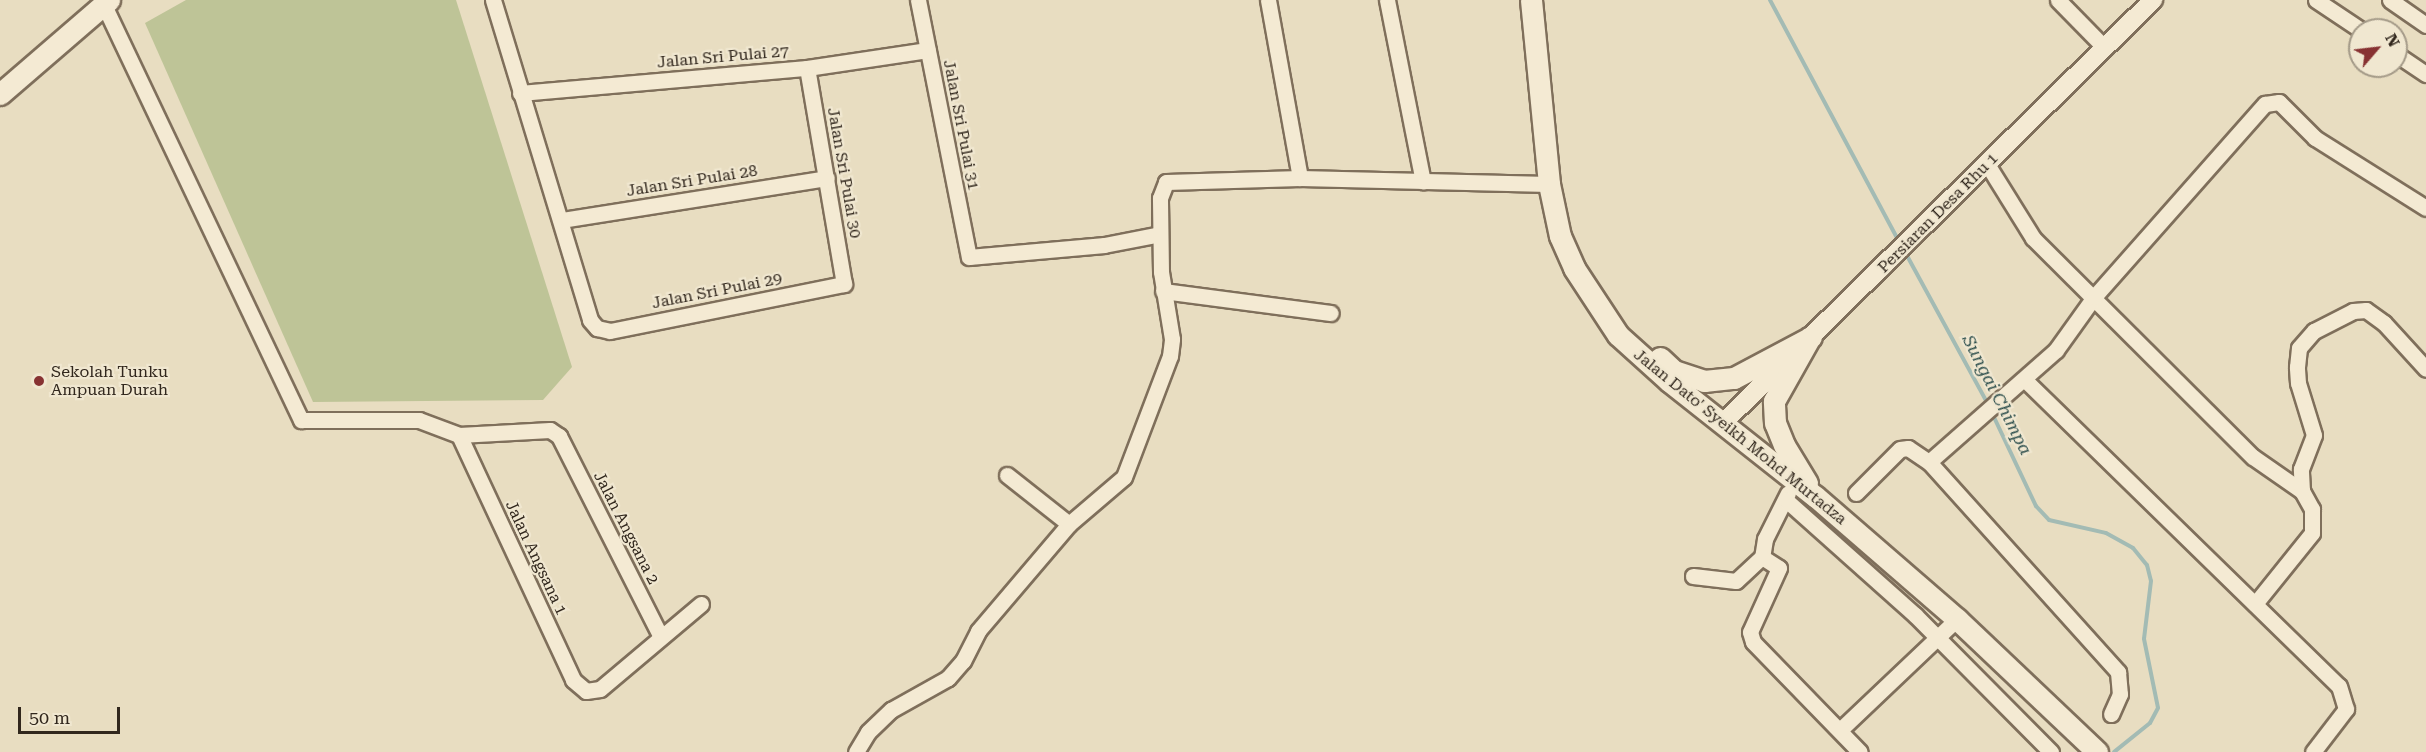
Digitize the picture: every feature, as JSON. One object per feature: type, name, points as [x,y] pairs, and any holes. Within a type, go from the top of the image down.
[{"type":"main road","name":"Jalan Dato' Syeikh Mohd Murtadza","points":[[1531,0],[1549,184],[1560,236],[1574,268],[1618,335],[1722,424],[1816,497],[1957,619],[2097,752]]},
{"type":"main road","points":[[0,94],[106,2]]},
{"type":"main road","points":[[1574,268],[1628,330],[1674,371],[1704,381],[1734,378],[1811,337]]},
{"type":"main road","points":[[1811,337],[1774,401],[1775,423],[1784,445],[1816,497]]},
{"type":"street","points":[[493,0],[520,93],[562,220]]},
{"type":"street","name":"Jalan Sri Pulai 31","points":[[918,0],[969,257],[1104,246],[1160,234]]},
{"type":"street","points":[[1268,0],[1300,178]]},
{"type":"street","points":[[1387,0],[1423,181]]},
{"type":"street","points":[[2058,0],[2105,48]]},
{"type":"street","name":"Persiaran Desa Rhu 1","points":[[1722,424],[2153,0]]},
{"type":"street","points":[[2316,0],[2348,21]]},
{"type":"street","points":[[2390,0],[2426,25]]},
{"type":"street","points":[[106,2],[301,420],[419,420],[459,435]]},
{"type":"street","name":"Jalan Sri Pulai 27","points":[[520,93],[807,68],[928,50]]},
{"type":"street","points":[[2408,62],[2426,74]]},
{"type":"street","name":"Jalan Sri Pulai 30","points":[[807,68],[844,284]]},
{"type":"street","points":[[1929,462],[2025,380],[2056,350],[2094,297],[2258,109],[2273,101],[2284,105],[2315,138],[2426,208]]},
{"type":"street","points":[[1987,164],[2033,238],[2253,457],[2302,491],[2312,509],[2312,533],[2255,604]]},
{"type":"street","name":"Jalan Sri Pulai 28","points":[[562,220],[827,178]]},
{"type":"street","points":[[856,752],[868,732],[891,710],[948,678],[963,661],[978,631],[1069,524],[1124,477],[1170,356],[1172,339],[1163,291],[1160,234],[1160,198],[1166,182],[1300,178],[1549,184]]},
{"type":"street","name":"Jalan Sri Pulai 29","points":[[562,220],[590,320],[597,328],[610,331],[844,284]]},
{"type":"street","points":[[1163,291],[1331,313]]},
{"type":"street","points":[[2302,491],[2301,469],[2314,435],[2298,383],[2297,367],[2299,348],[2314,331],[2353,311],[2366,310],[2384,323],[2426,369]]},
{"type":"street","points":[[2025,380],[2339,686],[2346,708],[2313,752]]},
{"type":"street","name":"Jalan Angsana 2","points":[[459,435],[550,430],[559,436],[660,635]]},
{"type":"street","name":"Jalan Angsana 1","points":[[459,435],[573,680],[586,691],[600,689],[660,635]]},
{"type":"street","points":[[1856,493],[1900,449],[1908,448],[1929,462],[2118,672],[2122,683],[2111,714]]},
{"type":"street","points":[[1007,476],[1069,524]]},
{"type":"street","points":[[1694,576],[1736,580],[1762,557],[1765,540],[1786,500],[1791,477]]},
{"type":"street","points":[[1786,500],[1939,640],[2051,752]]},
{"type":"street","points":[[1762,557],[1779,568],[1750,632],[1753,642],[1860,752]]},
{"type":"street","points":[[660,635],[701,604]]},
{"type":"street","points":[[1840,730],[1939,640],[1957,619]]},
{"type":"green space","points":[[186,0],[456,0],[572,367],[543,400],[313,402],[145,23]]},
{"type":"waterway","name":"Sungai Chimpa","points":[[1770,0],[1900,243]]},
{"type":"waterway","name":"Sungai Chimpa","points":[[1905,252],[1989,406]]},
{"type":"waterway","name":"Sungai Chimpa","points":[[1992,413],[2036,506],[2049,520],[2106,533],[2133,548],[2147,565],[2151,581],[2144,639],[2158,708],[2150,723],[2114,752]]},
{"type":"place","name":"Sekolah Tunku Ampuan Durah","points":[[39,381]]}]
